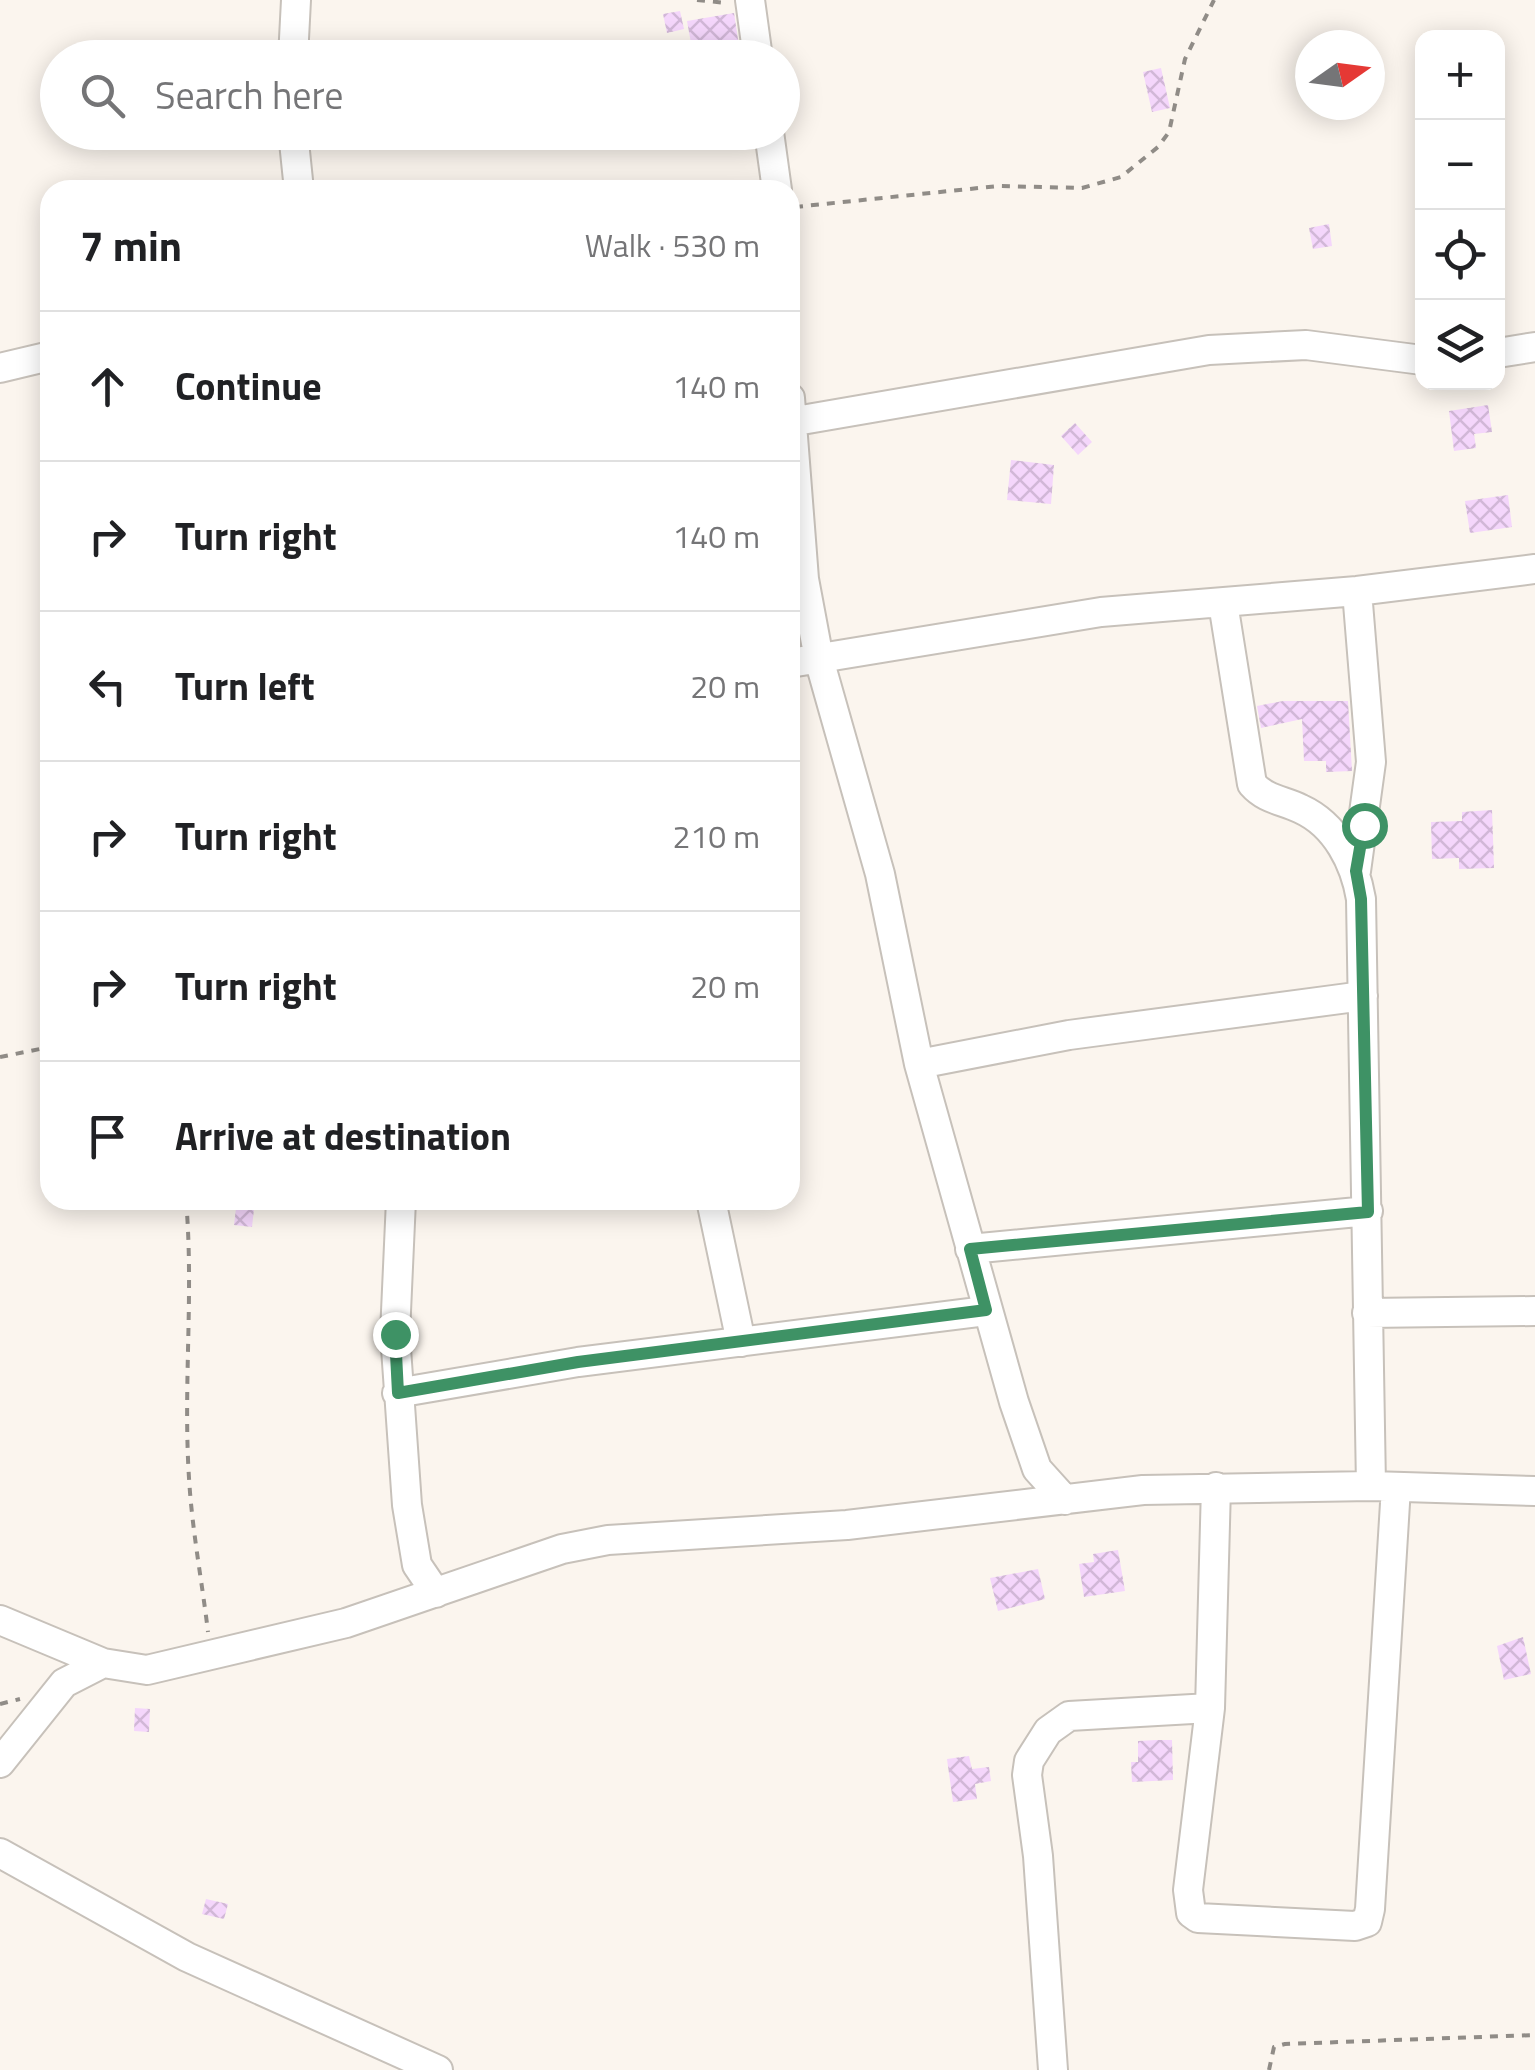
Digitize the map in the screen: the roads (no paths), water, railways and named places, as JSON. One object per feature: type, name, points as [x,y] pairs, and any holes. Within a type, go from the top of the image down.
[{"type":"street","points":[[295,40],[296,0]]},
{"type":"street","points":[[750,3],[755,40]]},
{"type":"street","points":[[295,150],[298,180]]},
{"type":"street","points":[[771,150],[775,180]]},
{"type":"street","points":[[800,420],[1209,350],[1306,345],[1415,359]]},
{"type":"street","points":[[1505,352],[1535,346]]},
{"type":"street","points":[[0,368],[40,358]]},
{"type":"street","points":[[800,531],[804,579],[819,659],[876,857],[919,1064],[986,1310],[1038,1469],[1064,1500]]},
{"type":"street","points":[[800,662],[1101,612],[1357,591],[1535,569]]},
{"type":"street","points":[[1216,1487],[1210,1708],[1188,1890],[1190,1913],[1198,1918],[1355,1926],[1366,1922],[1380,1787],[1384,1486],[1367,1313],[1363,996],[1356,871],[1371,762],[1357,591]]},
{"type":"street","points":[[1222,603],[1252,784],[1263,796],[1318,818],[1356,871]]},
{"type":"street","points":[[919,1064],[1069,1035],[1363,996]]},
{"type":"street","points":[[400,1210],[394,1277],[398,1393],[411,1540],[417,1566],[436,1593]]},
{"type":"street","points":[[713,1210],[741,1342]]},
{"type":"street","points":[[970,1249],[1368,1212]]},
{"type":"street","points":[[398,1393],[578,1362],[986,1310]]},
{"type":"street","points":[[1367,1313],[1535,1311]]},
{"type":"street","points":[[0,1620],[103,1663],[147,1670],[346,1624],[562,1549],[608,1540],[742,1534],[1216,1487],[1384,1486],[1535,1492]]},
{"type":"street","points":[[0,1762],[64,1683],[103,1663]]},
{"type":"street","points":[[1053,2070],[1038,1856],[1027,1774],[1029,1761],[1056,1721],[1069,1716],[1210,1708]]},
{"type":"street","points":[[0,1852],[187,1957],[438,2070]]}]
